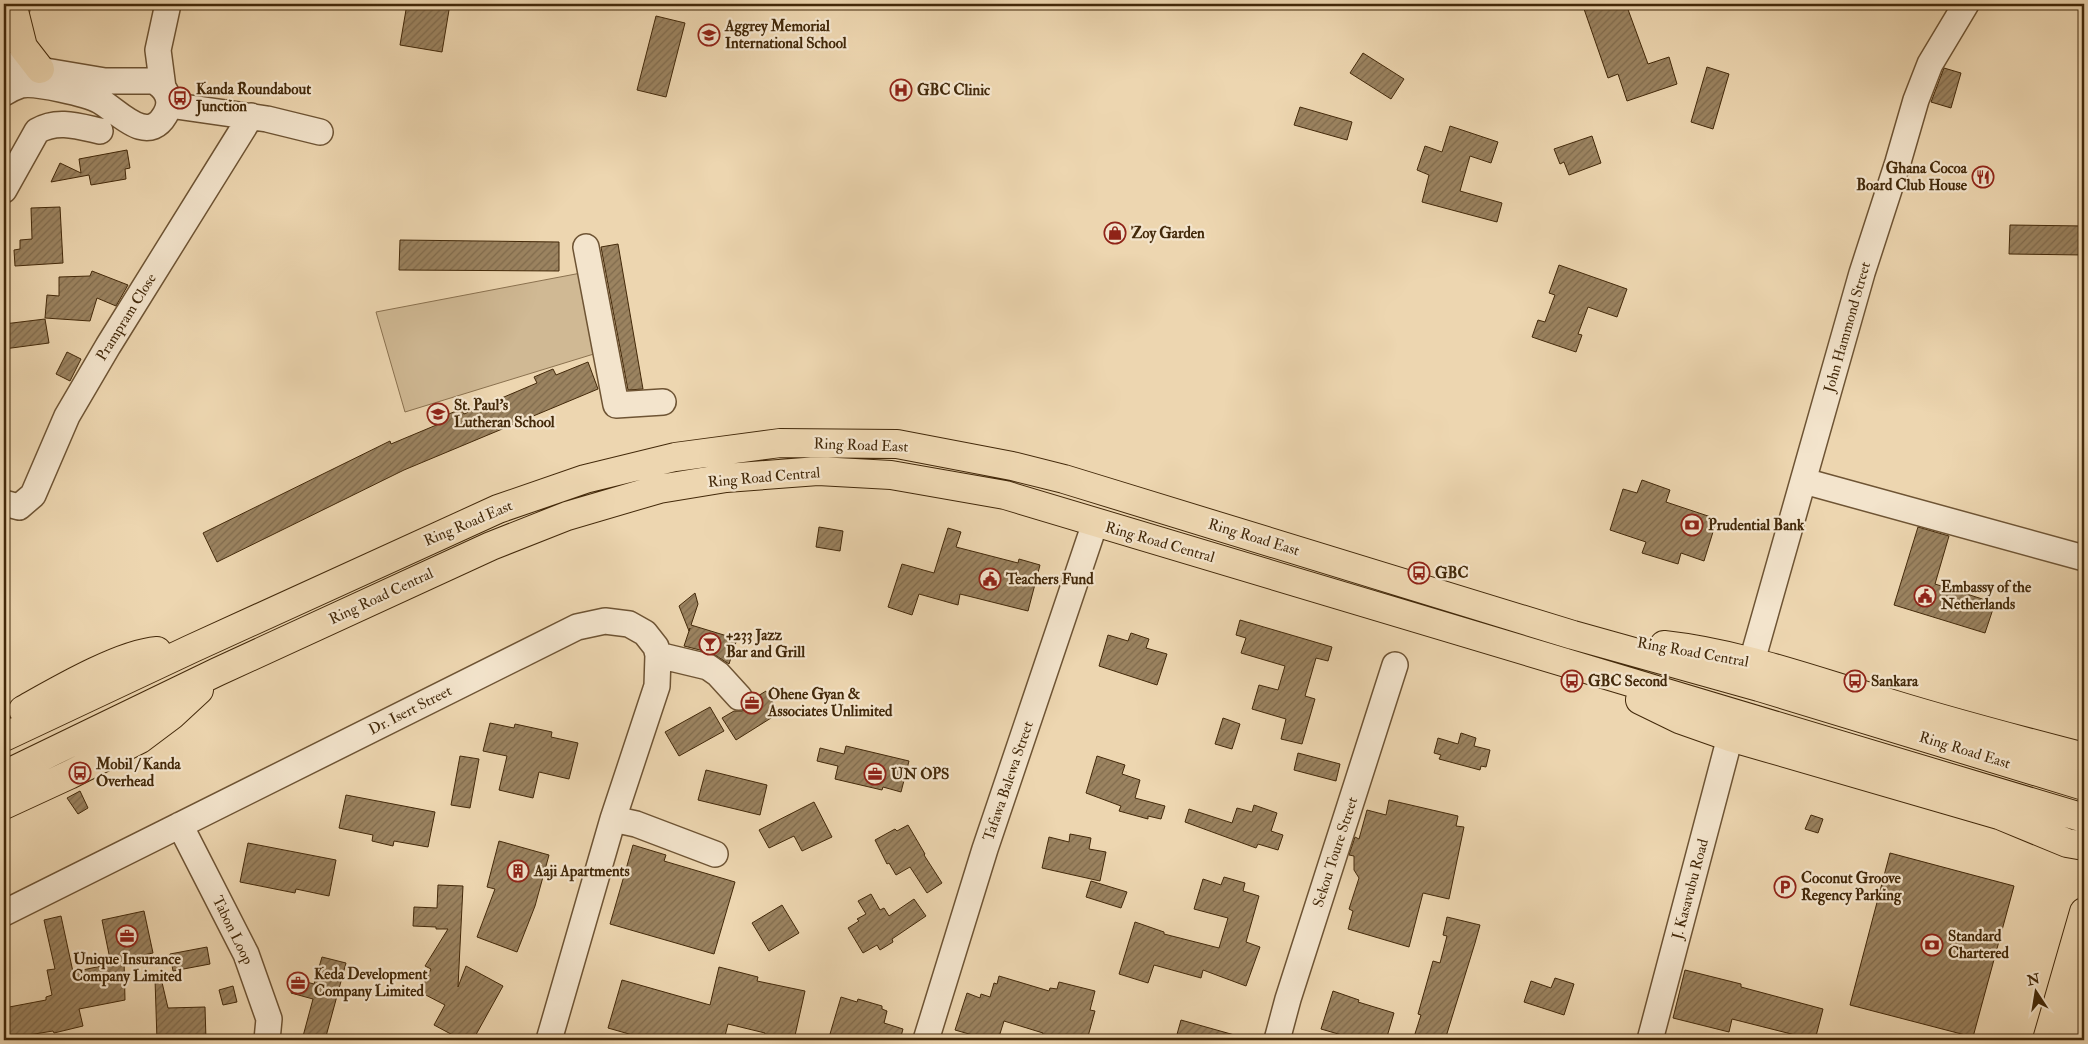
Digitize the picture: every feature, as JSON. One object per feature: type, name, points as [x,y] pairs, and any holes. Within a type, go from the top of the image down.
[{"type":"main road","points":[[4,40],[13,6]]},
{"type":"main road","points":[[13,6],[22,47],[40,69]]},
{"type":"main road","name":"Ring Road East","points":[[191,649],[498,508],[585,479],[675,457],[780,443],[897,444],[1002,464],[1064,479],[1573,634]]},
{"type":"main road","name":"Ring Road Central","points":[[4,775],[218,672],[491,546],[567,516],[659,489],[726,478],[818,471],[891,475],[1004,495],[2084,818]]},
{"type":"main road","points":[[1236,564],[1244,534]]},
{"type":"main road","name":"Ring Road Central","points":[[1573,634],[1685,647],[1752,661],[1946,721],[2084,757]]},
{"type":"main road","name":"Ring Road Central","points":[[1573,634],[1846,714]]},
{"type":"main road","points":[[4,720],[56,691],[119,661],[148,652],[191,649]]},
{"type":"main road","points":[[4,737],[191,649]]},
{"type":"main road","name":"Ring Road Central","points":[[1559,662],[1679,719],[1730,737],[1999,815],[2067,843],[2084,846]]},
{"type":"main road","points":[[4,805],[140,739],[172,716],[218,672]]},
{"type":"main road","name":"Ring Road East","points":[[1846,714],[2084,786]]},
{"type":"main road","points":[[2047,1040],[2084,912]]},
{"type":"main road","points":[[2062,1040],[2084,965]]},
{"type":"street","points":[[4,93],[23,85],[44,86],[100,101],[131,123],[143,127],[149,127],[161,122],[168,111],[158,50],[168,4]]},
{"type":"street","name":"John Hammond Street","points":[[1752,661],[1862,273],[1916,100],[1930,64],[1966,4]]},
{"type":"street","points":[[132,80],[158,50]]},
{"type":"street","points":[[4,64],[105,81],[153,81],[166,96],[320,132]]},
{"type":"street","name":"Prampram Close","points":[[9,508],[33,495],[72,408],[108,346],[251,116]]},
{"type":"street","points":[[4,190],[37,131],[55,123],[100,131]]},
{"type":"street","points":[[586,247],[616,405],[663,402]]},
{"type":"street","points":[[1804,481],[2084,558]]},
{"type":"street","name":"Tafawa Balewa Street","points":[[926,1040],[985,850],[1095,523]]},
{"type":"street","name":"Dr. Isert Street","points":[[4,913],[577,627],[605,621],[629,624],[645,634],[656,647],[658,656]]},
{"type":"street","points":[[549,1040],[613,819],[657,686],[658,656],[708,667],[718,674],[739,697]]},
{"type":"street","name":"Sekou Toure Street","points":[[1277,1040],[1395,665]]},
{"type":"street","name":"J. Kasavubu Road","points":[[1650,1040],[1730,737]]},
{"type":"street","points":[[613,819],[636,824],[715,854]]},
{"type":"street","name":"Tabon Loop","points":[[180,825],[246,954],[269,1019],[267,1040]]},
{"type":"shaded area","points":[[581,273],[597,353],[405,412],[376,312]]},
{"type":"building","points":[[407,4],[450,4],[442,52],[400,45]]},
{"type":"building","points":[[1599,4],[1626,4],[1648,64],[1669,57],[1677,84],[1627,101],[1618,74],[1608,78],[1584,9]]},
{"type":"building","points":[[656,16],[685,23],[666,97],[637,90]]},
{"type":"building","points":[[1363,53],[1404,79],[1391,99],[1350,73]]},
{"type":"building","points":[[1707,67],[1729,74],[1713,129],[1691,122]]},
{"type":"building","points":[[1944,68],[1961,73],[1951,108],[1931,102]]},
{"type":"building","points":[[1300,107],[1352,122],[1347,140],[1294,125]]},
{"type":"building","points":[[1450,126],[1498,142],[1491,163],[1470,156],[1460,191],[1502,203],[1497,222],[1422,202],[1429,175],[1417,170],[1425,146],[1442,152]]},
{"type":"building","points":[[1592,136],[1601,163],[1569,175],[1564,162],[1560,164],[1554,149]]},
{"type":"building","points":[[127,150],[130,168],[125,169],[126,179],[91,185],[89,175],[51,182],[60,163],[81,173],[79,159]]},
{"type":"building","points":[[60,207],[63,263],[15,266],[14,250],[20,249],[20,240],[32,239],[31,208]]},
{"type":"building","points":[[2010,225],[2084,226],[2084,255],[2009,254]]},
{"type":"building","points":[[400,240],[559,242],[559,271],[399,270]]},
{"type":"building","points":[[618,244],[643,389],[628,390],[601,247]]},
{"type":"building","points":[[1559,265],[1627,289],[1617,317],[1588,307],[1578,334],[1582,335],[1576,352],[1532,337],[1538,320],[1545,322],[1555,295],[1549,293]]},
{"type":"building","points":[[92,271],[128,285],[116,306],[97,298],[90,321],[45,318],[47,295],[59,296],[59,277],[90,276]]},
{"type":"building","points":[[45,319],[49,343],[4,349],[4,324]]},
{"type":"building","points":[[67,352],[81,359],[70,381],[56,374]]},
{"type":"building","points":[[588,362],[598,389],[404,470],[217,562],[203,533],[390,441],[391,444],[446,421],[444,416],[461,409],[464,414],[537,383],[534,377],[553,369],[556,375]]},
{"type":"building","points":[[1642,480],[1670,490],[1666,502],[1717,519],[1704,561],[1681,553],[1678,564],[1642,553],[1646,542],[1610,530],[1623,489],[1637,493]]},
{"type":"building","points":[[819,527],[843,531],[840,551],[816,547]]},
{"type":"building","points":[[1918,527],[1949,536],[1935,584],[1995,603],[1985,633],[1894,605]]},
{"type":"building","points":[[948,528],[961,532],[956,547],[1018,563],[1019,559],[1040,565],[1028,611],[960,594],[958,605],[919,594],[912,615],[888,607],[902,564],[934,573]]},
{"type":"building","name":"+233 Jazz Bar and Grill","points":[[695,593],[698,604],[691,625],[737,639],[729,664],[712,653],[684,646],[689,631],[679,606]]},
{"type":"building","points":[[1240,620],[1332,647],[1328,661],[1316,658],[1305,696],[1315,699],[1302,744],[1281,739],[1286,719],[1252,709],[1259,685],[1278,690],[1285,666],[1241,653],[1246,638],[1236,635]]},
{"type":"building","points":[[1131,633],[1149,639],[1146,648],[1167,654],[1157,685],[1099,666],[1108,635],[1128,641]]},
{"type":"building","points":[[766,691],[779,713],[736,740],[722,718],[734,711],[742,711],[748,708],[753,699]]},
{"type":"building","points":[[710,707],[724,731],[679,756],[665,732]]},
{"type":"building","points":[[1223,718],[1240,724],[1232,749],[1215,744]]},
{"type":"building","points":[[490,723],[514,728],[515,724],[552,732],[551,737],[578,743],[569,779],[539,772],[533,798],[499,790],[507,756],[483,751]]},
{"type":"building","points":[[1461,733],[1476,738],[1474,746],[1490,750],[1486,767],[1481,766],[1480,770],[1439,759],[1441,755],[1434,753],[1438,738],[1458,744]]},
{"type":"building","points":[[846,746],[909,761],[901,792],[883,787],[882,790],[835,779],[838,766],[817,761],[820,748],[844,754]]},
{"type":"building","points":[[1298,753],[1340,764],[1336,781],[1294,770]]},
{"type":"building","points":[[460,756],[479,759],[470,808],[451,805]]},
{"type":"building","points":[[1097,756],[1125,765],[1122,774],[1140,780],[1135,798],[1165,806],[1161,819],[1148,816],[1148,819],[1119,811],[1121,806],[1086,793]]},
{"type":"building","points":[[706,770],[767,785],[760,815],[698,800]]},
{"type":"building","points":[[80,791],[88,808],[78,814],[67,798]]},
{"type":"building","points":[[346,795],[435,812],[428,847],[394,841],[393,846],[372,841],[373,835],[339,828]]},
{"type":"building","points":[[1389,800],[1458,816],[1456,826],[1464,827],[1449,899],[1423,893],[1409,947],[1348,929],[1353,911],[1349,909],[1359,878],[1354,870],[1354,856],[1349,855],[1355,837],[1359,839],[1367,810],[1386,815]]},
{"type":"building","points":[[814,802],[832,837],[802,851],[794,836],[769,848],[759,830]]},
{"type":"building","points":[[1254,805],[1277,813],[1271,831],[1283,835],[1278,850],[1258,844],[1256,848],[1185,822],[1189,809],[1232,823],[1237,808],[1252,812]]},
{"type":"building","points":[[1811,815],[1823,819],[1818,833],[1805,829]]},
{"type":"building","points":[[908,825],[942,883],[927,893],[910,867],[896,875],[889,863],[887,864],[875,840],[895,829],[897,831]]},
{"type":"building","points":[[1070,834],[1091,838],[1089,849],[1106,852],[1100,881],[1042,868],[1049,837],[1069,842]]},
{"type":"building","points":[[499,841],[549,855],[535,906],[517,952],[477,937],[495,889],[487,887]]},
{"type":"building","points":[[248,843],[336,860],[329,896],[296,889],[295,893],[240,882]]},
{"type":"building","points":[[633,845],[666,855],[664,861],[735,882],[714,954],[610,924]]},
{"type":"building","name":"Standard Chartered","points":[[1890,853],[2014,886],[1973,1037],[1850,1005]]},
{"type":"building","points":[[1224,877],[1245,883],[1243,891],[1259,896],[1246,942],[1260,947],[1246,986],[1203,970],[1201,978],[1154,965],[1148,983],[1119,974],[1135,922],[1164,932],[1164,934],[1219,948],[1228,918],[1194,909],[1203,879],[1221,885]]},
{"type":"building","points":[[1091,881],[1127,892],[1121,908],[1086,897]]},
{"type":"building","points":[[438,885],[463,886],[458,987],[466,966],[503,986],[473,1040],[462,1040],[434,1025],[445,1005],[420,992],[431,969],[425,966],[448,929],[413,926],[414,907],[437,908]]},
{"type":"building","points":[[871,894],[880,910],[884,908],[889,916],[914,899],[926,916],[892,939],[893,942],[880,950],[877,945],[863,953],[848,928],[859,921],[857,919],[866,914],[858,901]]},
{"type":"building","points":[[782,905],[799,933],[769,951],[752,923]]},
{"type":"building","points":[[144,911],[153,953],[124,959],[125,1000],[79,1009],[83,1026],[54,1033],[53,1031],[4,1039],[4,1008],[46,1000],[46,997],[52,995],[47,970],[55,969],[44,920],[61,916],[73,972],[111,964],[102,920]]},
{"type":"building","points":[[1447,917],[1480,925],[1445,1040],[1413,1040],[1421,1015],[1418,1014],[1433,961],[1440,963],[1447,936],[1443,935]]},
{"type":"building","points":[[207,947],[210,964],[173,971],[170,954]]},
{"type":"building","points":[[322,957],[346,963],[325,1040],[302,1040],[313,999],[291,993],[295,979],[314,984]]},
{"type":"building","points":[[719,967],[758,977],[757,981],[805,991],[794,1040],[764,1040],[765,1033],[728,1024],[724,1040],[709,1040],[690,1035],[689,1040],[650,1040],[608,1028],[622,980],[710,1005]]},
{"type":"building","points":[[1685,970],[1741,984],[1741,987],[1823,1009],[1815,1040],[1732,1019],[1729,1032],[1673,1018]]},
{"type":"building","points":[[999,976],[1049,991],[1050,988],[1057,989],[1059,982],[1095,991],[1090,1010],[1095,1011],[1087,1040],[1041,1040],[1043,1033],[1004,1021],[998,1040],[990,1040],[955,1030],[967,993],[980,998],[981,994],[990,997],[994,983],[997,984]]},
{"type":"building","points":[[161,978],[168,1008],[205,1007],[206,1040],[157,1040],[155,979]]},
{"type":"building","points":[[1555,978],[1574,984],[1564,1015],[1524,1002],[1531,981],[1551,988]]},
{"type":"building","points":[[233,986],[237,1002],[223,1005],[219,990]]},
{"type":"building","points":[[1333,991],[1359,1000],[1358,1002],[1394,1013],[1386,1040],[1359,1040],[1321,1029]]},
{"type":"building","points":[[841,997],[857,1002],[858,999],[882,1006],[882,1009],[887,1011],[884,1023],[903,1029],[900,1040],[878,1037],[877,1040],[852,1040],[830,1034]]},
{"type":"building","points":[[1181,1020],[1238,1036],[1238,1040],[1185,1040],[1176,1038]]},
{"type":"waterway","points":[[27,14],[30,4]]},
{"type":"place","name":"Aggrey Memorial International School","points":[[709,35]]},
{"type":"place","name":"GBC Clinic","points":[[901,90]]},
{"type":"place","name":"Kanda Roundabout Junction","points":[[180,98]]},
{"type":"place","name":"Ghana Cocoa Board Club House","points":[[1983,177]]},
{"type":"place","name":"Zoy Garden","points":[[1115,233]]},
{"type":"place","name":"St. Paul's Lutheran School","points":[[438,414]]},
{"type":"place","name":"Prudential Bank","points":[[1692,525]]},
{"type":"place","name":"GBC","points":[[1419,573]]},
{"type":"place","name":"Teachers Fund","points":[[990,579]]},
{"type":"place","name":"Embassy of the Netherlands","points":[[1925,596]]},
{"type":"place","name":"+233 Jazz Bar and Grill","points":[[710,644]]},
{"type":"place","name":"GBC Second","points":[[1572,681]]},
{"type":"place","name":"Sankara","points":[[1855,681]]},
{"type":"place","name":"Ohene Gyan & Associates Unlimited","points":[[752,703]]},
{"type":"place","name":"Mobil / Kanda Overhead","points":[[80,773]]},
{"type":"place","name":"UN OPS","points":[[875,774]]},
{"type":"place","name":"Aaji Apartments","points":[[518,871]]},
{"type":"place","name":"Coconut Groove Regency Parking","points":[[1785,887]]},
{"type":"place","name":"Unique Insurance Company Limited","points":[[127,936]]},
{"type":"place","name":"Standard Chartered","points":[[1932,945]]},
{"type":"place","name":"Keda Development Company Limited","points":[[298,983]]}]
